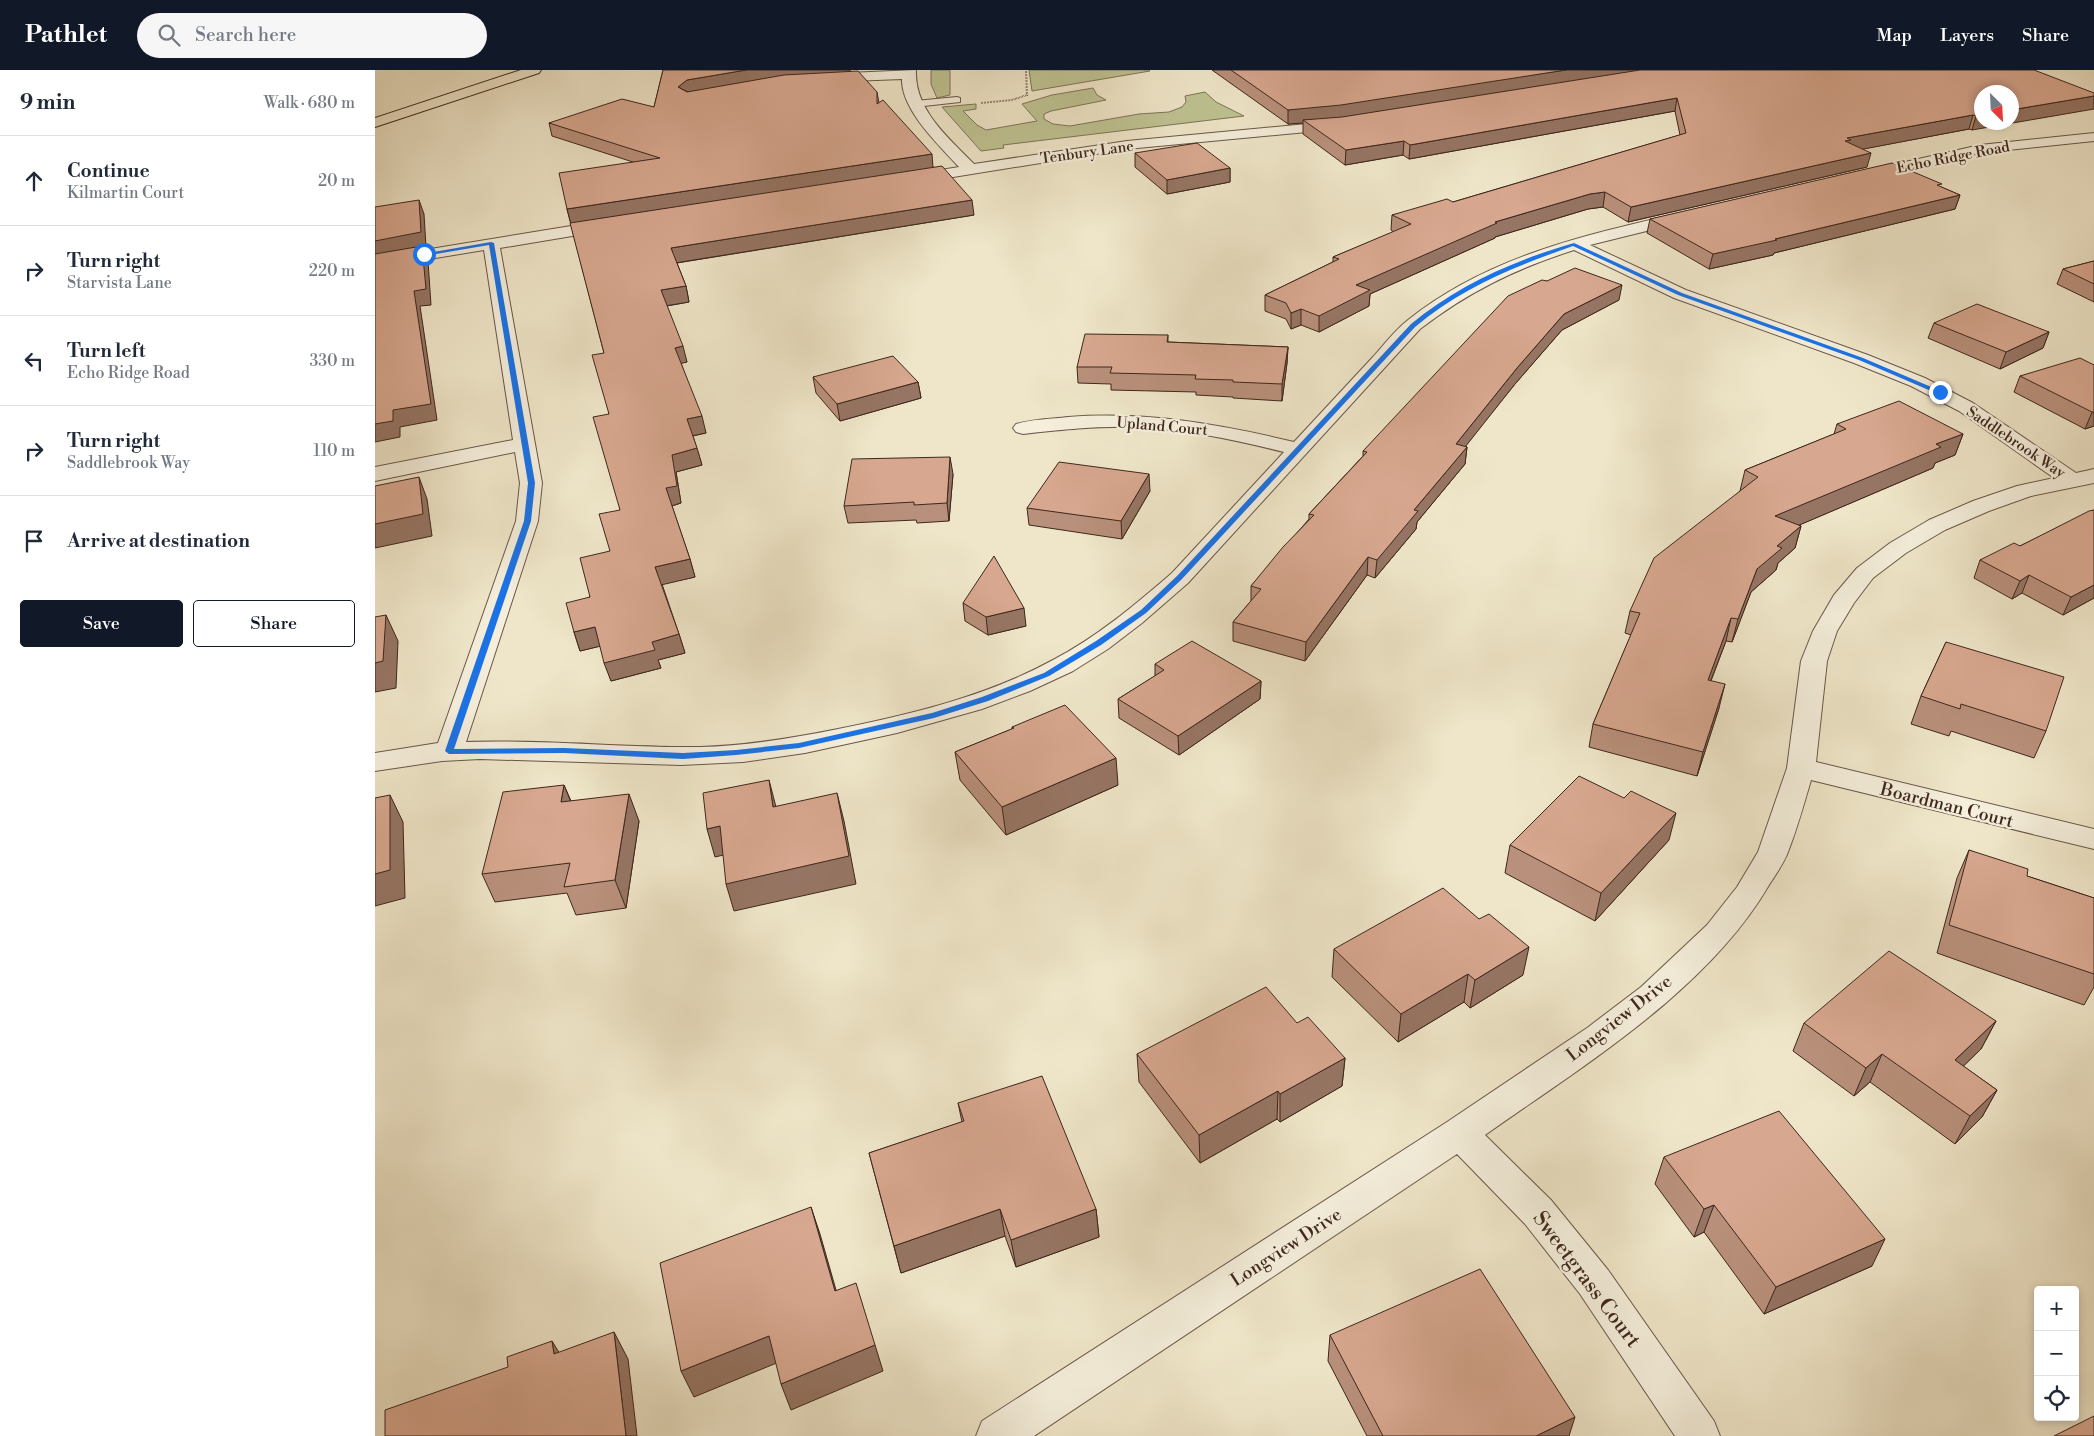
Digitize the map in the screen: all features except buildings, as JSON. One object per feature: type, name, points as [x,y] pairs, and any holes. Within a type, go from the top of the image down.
[{"type":"main road","points":[[375,123],[533,70]]},
{"type":"street","points":[[807,79],[909,72],[908,86],[915,104],[970,170]]},
{"type":"street","name":"Tenbury Lane","points":[[900,180],[1127,145],[1357,123]]},
{"type":"street","name":"Echo Ridge Road","points":[[1845,179],[1981,149],[2094,137]]},
{"type":"street","points":[[375,762],[449,751],[564,750],[683,756],[736,753],[799,745],[934,715],[985,699],[1046,674],[1099,643],[1143,611],[1180,578],[1413,325],[1432,309],[1489,277],[1541,254],[1703,212]]},
{"type":"street","points":[[375,264],[491,243],[627,222]]},
{"type":"street","points":[[449,751],[527,521],[531,483],[491,243]]},
{"type":"street","name":"Saddlebrook Way","points":[[1574,244],[1680,294],[1861,359],[1918,382],[2083,478]]},
{"type":"street","name":"Upland Court","points":[[1023,428],[1096,421],[1160,423],[1219,431],[1298,449]]},
{"type":"street","points":[[375,474],[525,444]]},
{"type":"street","name":"Longview Drive","points":[[997,1436],[1461,1133],[1599,1037],[1653,996],[1718,933],[1748,895],[1773,853],[1801,768],[1815,661],[1825,631],[1843,600],[1865,573],[1898,548],[1937,525],[1981,506],[2025,491],[2083,478]]},
{"type":"street","name":"Boardman Court","points":[[1801,768],[2094,839]]},
{"type":"street","name":"Sweetgrass Court","points":[[1461,1133],[1538,1212],[1594,1282],[1699,1436]]},
{"type":"lane","points":[[915,104],[957,100]]},
{"type":"path","points":[[978,103],[1012,100],[1027,95],[1026,70]]},
{"type":"green space","points":[[931,70],[950,70],[950,95],[937,98],[931,84]]},
{"type":"green space","points":[[1029,70],[1149,70],[1150,71],[1032,91]]},
{"type":"green space","points":[[1093,88],[1097,95],[1106,100],[1051,111],[1044,114],[1044,119],[1053,124],[1070,126],[1139,114],[1169,112],[1182,107],[1186,102],[1185,96],[1205,92],[1216,102],[1244,116],[1003,145],[1004,148],[981,151],[942,107],[976,104],[976,109],[963,111],[977,125],[986,130],[1037,121],[1022,104],[1052,95]]},
{"type":"route","points":[[424,254],[491,243],[531,483],[527,521],[449,751],[564,750],[683,756],[736,753],[799,745],[934,715],[985,699],[1046,674],[1099,643],[1143,611],[1180,578],[1413,325],[1432,309],[1480,280],[1541,254],[1574,244],[1680,294],[1861,359],[1940,392]]}]
